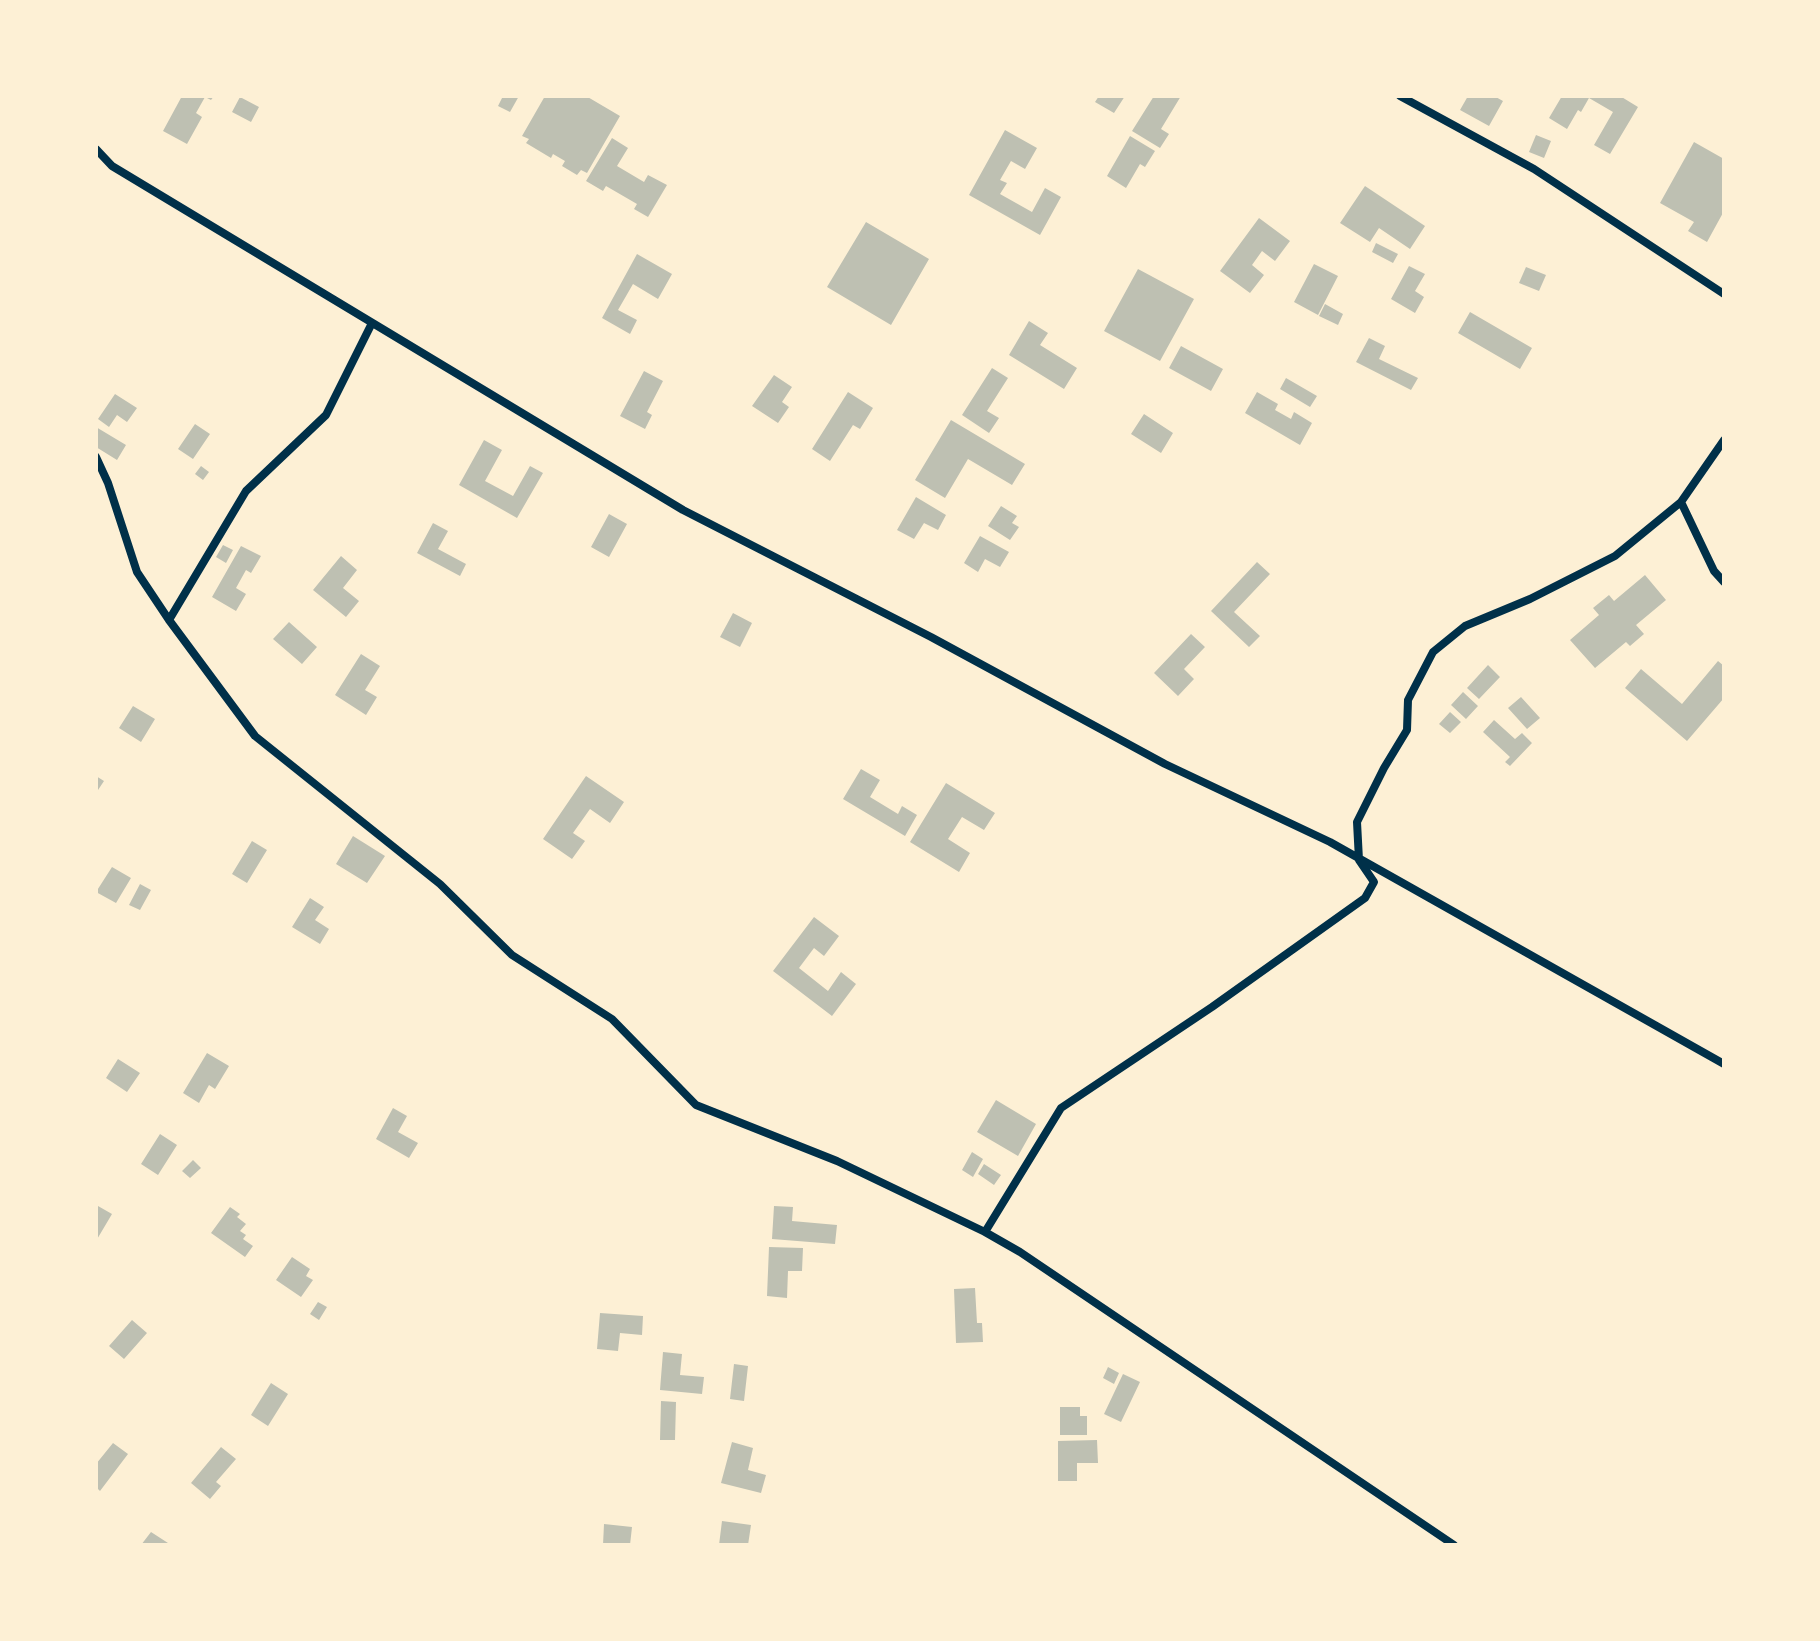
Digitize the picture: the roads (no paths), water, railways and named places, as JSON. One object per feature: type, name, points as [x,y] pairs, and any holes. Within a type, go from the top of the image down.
[{"type":"street","points":[[1400,96],[1534,169],[1724,294]]},
{"type":"street","points":[[96,149],[112,166],[683,510],[931,637],[1165,764],[1330,842],[1724,1064]]},
{"type":"street","points":[[169,620],[246,491],[326,415],[372,323]]},
{"type":"street","points":[[985,1232],[1061,1108],[1212,1007],[1365,898],[1374,882],[1359,860],[1357,822],[1407,730],[1408,700],[1433,652],[1465,626],[1530,599],[1615,556],[1681,502],[1724,440]]},
{"type":"street","points":[[96,457],[108,483],[137,572],[255,736],[440,884],[512,955],[612,1019],[696,1105],[837,1161],[1020,1252],[1454,1545]]},
{"type":"street","points":[[1681,502],[1714,571],[1724,582]]}]
